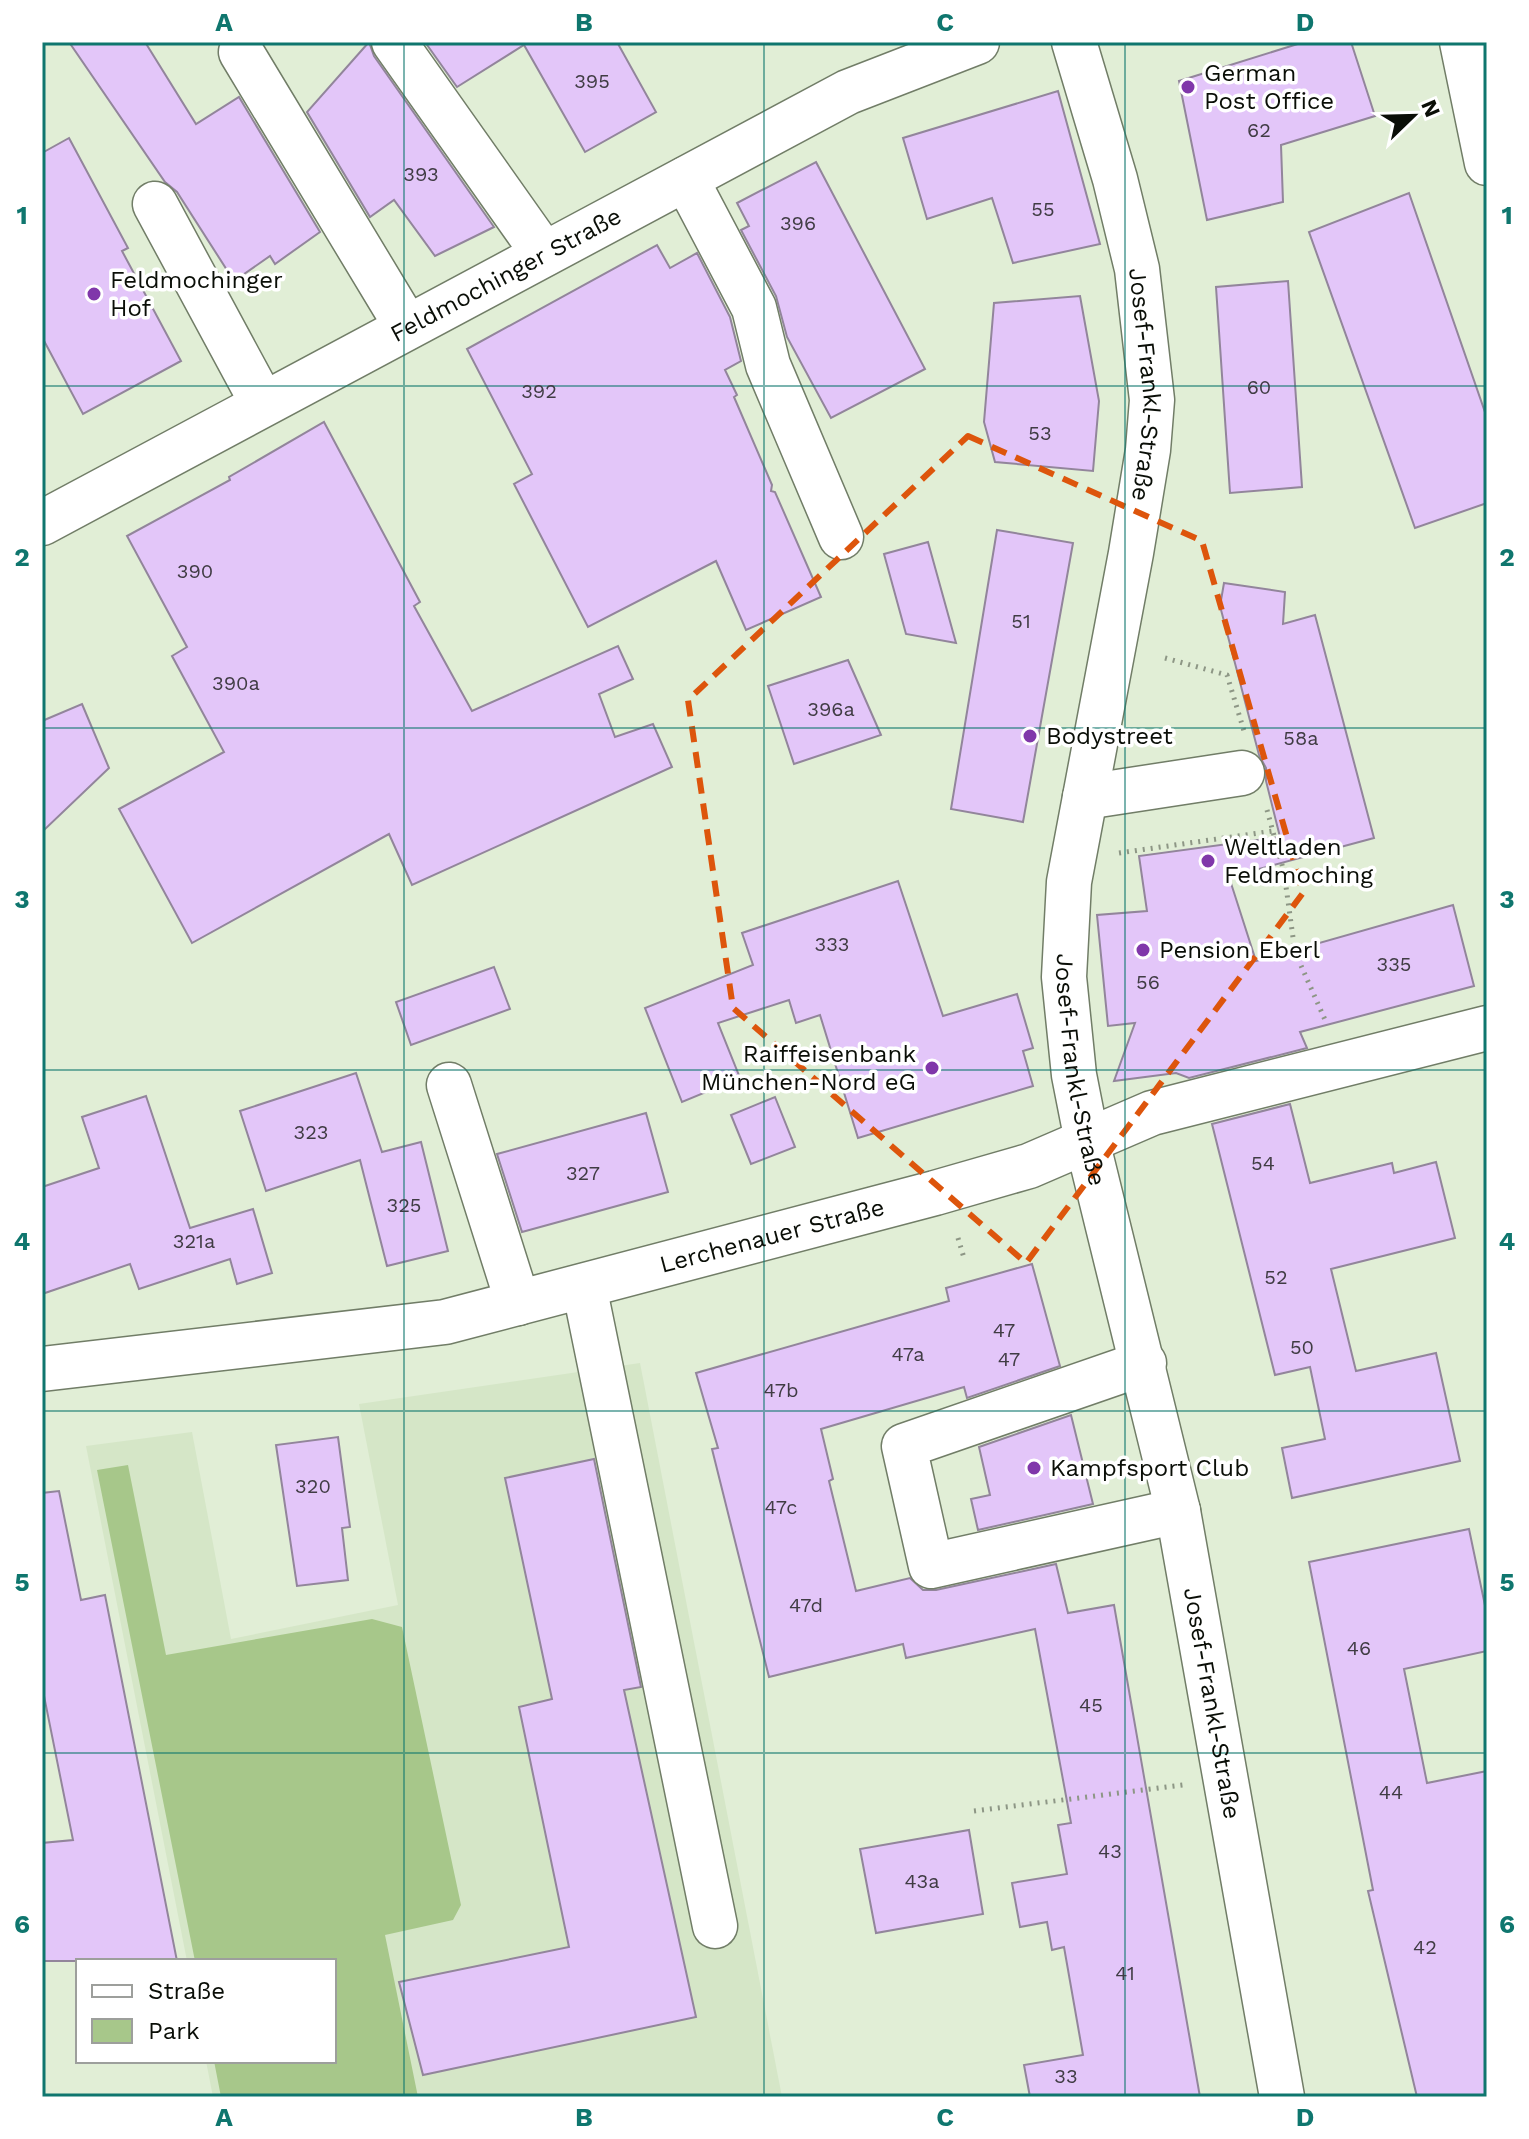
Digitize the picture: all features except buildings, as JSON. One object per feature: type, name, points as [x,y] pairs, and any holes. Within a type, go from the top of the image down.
[{"type":"main road","points":[[394,42],[544,254]]},
{"type":"main road","name":"Feldmochinger Straße","points":[[42,523],[848,92],[977,42]]},
{"type":"main road","name":"Josef-Frankl-Straße","points":[[1074,42],[1115,179],[1137,269],[1152,400],[1148,450],[1069,882],[1064,977],[1074,1075],[1087,1141],[1178,1511],[1282,2097]]},
{"type":"main road","points":[[1462,42],[1487,163]]},
{"type":"main road","points":[[241,52],[407,327]]},
{"type":"main road","points":[[686,179],[754,308],[768,365],[841,537]]},
{"type":"main road","points":[[155,204],[263,404]]},
{"type":"main road","points":[[1085,797],[1242,773]]},
{"type":"main road","name":"Lerchenauer Straße","points":[[42,1369],[445,1322],[1029,1166],[1152,1113],[1487,1028]]},
{"type":"main road","points":[[449,1085],[518,1303]]},
{"type":"main road","points":[[584,1286],[715,1926]]},
{"type":"main road","points":[[1144,1363],[904,1446],[931,1566],[1178,1511]]},
{"type":"path","points":[[1110,854],[1273,831]]},
{"type":"path","points":[[1284,872],[1295,952],[1344,1064]]},
{"type":"path","points":[[958,1238],[964,1258]]},
{"type":"path","points":[[974,1811],[1225,1780]]},
{"type":"highlighted area","points":[[968,436],[1202,541],[1303,893],[1026,1263],[733,1008],[688,700]]},
{"type":"shaded area","points":[[640,1363],[782,2097],[213,2097],[206,2063],[336,2063],[336,1959],[187,1959],[86,1446],[192,1432],[231,1639],[398,1605],[359,1404]]},
{"type":"green space","points":[[128,1465],[166,1655],[372,1619],[402,1627],[461,1905],[453,1920],[385,1935],[418,2097],[221,2097],[214,2063],[336,2063],[336,1959],[195,1959],[97,1470]]},
{"type":"place","name":"German Post Office","points":[[1188,87]]},
{"type":"place","name":"Feldmochinger Hof","points":[[94,294]]},
{"type":"place","name":"Bodystreet","points":[[1030,736]]},
{"type":"place","name":"Weltladen Feldmoching","points":[[1208,861]]},
{"type":"place","name":"Pension Eberl","points":[[1143,950]]},
{"type":"place","name":"Raiffeisenbank München-Nord eG","points":[[932,1068]]},
{"type":"place","name":"Kampfsport Club","points":[[1034,1468]]}]
